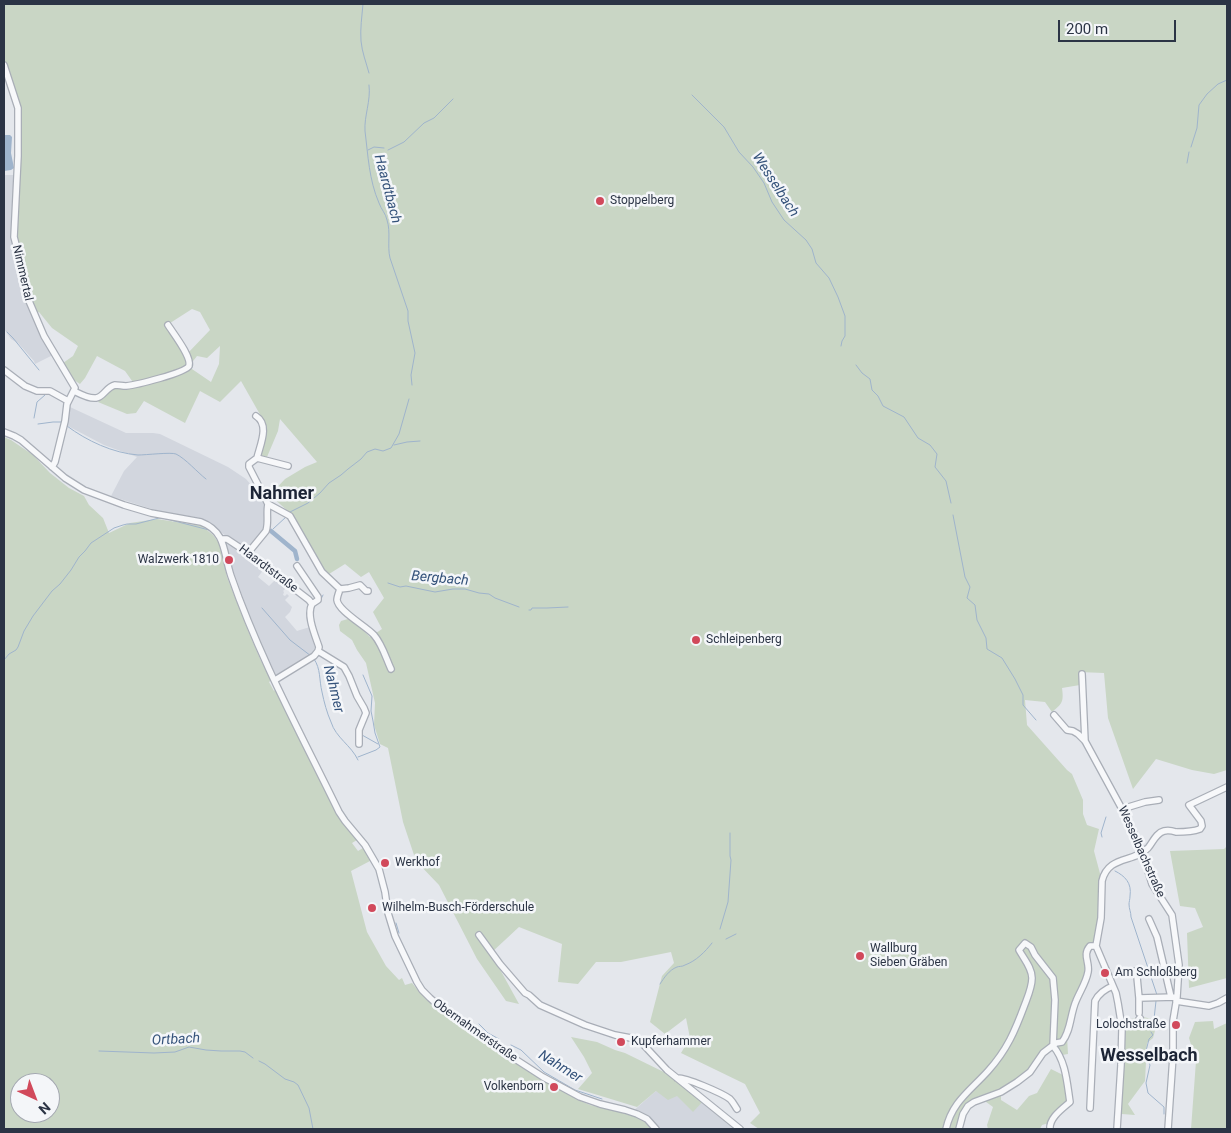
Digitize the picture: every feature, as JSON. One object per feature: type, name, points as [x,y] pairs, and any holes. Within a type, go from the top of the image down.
[{"type":"street","name":"Nimmertal","points":[[4,65],[18,108],[14,237],[30,306],[44,336],[74,385],[74,391]]},
{"type":"street","points":[[52,467],[55,462],[68,401],[74,391],[96,398],[100,397],[110,387],[116,385],[127,386],[186,370],[189,358],[168,325]]},
{"type":"street","points":[[4,370],[34,390],[50,391],[68,401]]},
{"type":"street","points":[[256,416],[261,419],[264,428],[257,458],[249,466],[268,504],[290,516],[322,572],[340,589],[360,585],[368,591]]},
{"type":"street","name":"Haardtstraße","points":[[4,432],[21,440],[65,478],[84,490],[151,513],[208,525],[221,539],[227,539],[248,553],[312,604]]},
{"type":"street","points":[[257,458],[288,466]]},
{"type":"street","points":[[248,553],[266,531],[268,504]]},
{"type":"street","name":"Obernahmerstraße","points":[[221,539],[230,574],[239,598],[275,680],[339,812],[365,844],[379,869],[391,924],[416,982],[439,1006],[542,1077],[580,1097],[638,1114],[650,1122],[656,1129]]},
{"type":"street","name":"Haardtstraße","points":[[297,566],[318,597],[318,600],[312,604],[309,610],[319,647],[314,655]]},
{"type":"street","points":[[340,589],[338,603],[375,636],[391,669]]},
{"type":"street","points":[[275,680],[314,655],[344,667],[366,713],[359,730],[359,744]]},
{"type":"street","points":[[1082,674],[1085,742]]},
{"type":"street","name":"Wesselbachstraße","points":[[1054,715],[1067,730],[1078,734],[1085,742],[1143,852],[1152,884],[1172,915],[1180,965],[1175,998],[1168,1129]]},
{"type":"street","points":[[1117,1129],[1122,1028],[1113,986],[1096,946],[1101,918],[1102,880],[1104,873],[1113,864],[1148,849],[1160,833],[1166,831],[1189,832],[1200,829],[1202,826],[1201,821],[1189,804],[1227,787]]},
{"type":"street","points":[[1122,809],[1159,800]]},
{"type":"street","points":[[1149,919],[1157,936],[1175,998]]},
{"type":"street","points":[[479,934],[506,972],[525,993],[540,1005],[584,1025],[640,1041],[676,1078],[740,1129]]},
{"type":"street","points":[[946,1129],[950,1115],[957,1102],[987,1072],[1012,1039],[1030,990],[1032,977],[1019,950],[1025,943],[1031,947],[1035,956],[1053,978],[1055,1000],[1053,1046],[1060,1054],[1066,1074],[1070,1102],[1052,1121],[1050,1129]]},
{"type":"street","points":[[959,1129],[962,1114],[968,1106],[1001,1092],[1017,1082],[1030,1072],[1043,1053],[1067,1037],[1075,1002],[1088,970],[1087,950],[1090,946],[1096,946]]},
{"type":"street","points":[[1135,971],[1139,998],[1139,1017]]},
{"type":"street","points":[[1090,1108],[1095,1001],[1098,995],[1105,989],[1113,986]]},
{"type":"street","points":[[1139,998],[1175,998],[1209,1006],[1227,998]]},
{"type":"street","points":[[676,1078],[681,1077],[730,1099],[737,1109]]},
{"type":"shaded area","points":[[4,175],[17,175],[26,291],[55,354],[35,364],[4,329]]},
{"type":"shaded area","points":[[70,407],[126,433],[160,434],[228,467],[246,479],[265,501],[266,527],[247,550],[205,520],[164,513],[111,496],[124,471],[137,457],[104,445],[66,425]]},
{"type":"shaded area","points":[[226,543],[264,569],[258,577],[269,586],[276,579],[287,587],[283,591],[283,595],[287,594],[289,596],[285,600],[292,607],[285,617],[297,631],[310,627],[315,647],[312,653],[280,674],[276,675],[255,631],[232,567]]},
{"type":"shaded area","points":[[656,1091],[704,1100],[740,1129],[656,1129],[632,1112]]},
{"type":"green space","points":[[4,4],[1227,4],[1227,770],[1214,774],[1192,770],[1156,759],[1133,789],[1108,718],[1104,673],[1079,672],[1080,685],[1062,688],[1062,702],[1052,712],[1045,702],[1025,700],[1027,725],[1072,774],[1083,800],[1083,814],[1087,825],[1099,829],[1094,851],[1102,881],[1096,946],[1087,950],[1088,970],[1067,1037],[1068,1054],[1062,1055],[1053,1046],[1035,1065],[1001,1092],[1001,1100],[1017,1110],[1029,1096],[1037,1093],[1051,1069],[1063,1075],[1068,1102],[1049,1123],[1042,1125],[1040,1129],[988,1129],[987,1125],[993,1107],[982,1099],[968,1106],[959,1129],[759,1129],[750,1123],[760,1113],[745,1084],[681,1053],[690,1038],[686,1018],[665,1034],[650,1022],[662,976],[674,963],[671,952],[621,962],[596,962],[578,984],[558,982],[562,944],[519,927],[491,953],[519,1004],[506,1001],[477,959],[439,885],[416,861],[403,822],[388,748],[380,744],[374,725],[375,703],[366,663],[352,640],[340,631],[339,625],[341,621],[348,619],[359,626],[370,637],[382,629],[373,612],[384,598],[369,572],[361,577],[345,564],[329,574],[322,570],[291,514],[270,495],[285,479],[317,462],[280,419],[278,431],[267,457],[259,456],[262,418],[241,381],[220,402],[200,391],[185,423],[144,401],[136,413],[127,414],[98,402],[112,389],[135,385],[125,371],[97,356],[80,384],[71,378],[63,363],[73,356],[78,346],[52,328],[39,312],[34,314],[14,237],[21,126],[18,100],[4,62]],"holes":[[[192,309],[200,312],[210,330],[186,355],[167,325]],[[220,346],[219,364],[211,382],[189,367],[197,356],[207,358]]]},
{"type":"green space","points":[[4,437],[33,455],[50,473],[69,488],[84,496],[89,505],[103,518],[109,533],[130,523],[157,519],[202,526],[213,535],[219,543],[227,577],[249,633],[261,661],[272,680],[269,682],[274,691],[279,694],[337,814],[357,840],[352,843],[358,851],[363,848],[370,861],[351,871],[367,932],[386,966],[399,980],[402,978],[405,985],[412,983],[426,999],[442,1012],[547,1083],[590,1105],[632,1114],[646,1122],[651,1129],[4,1129]]},
{"type":"green space","points":[[1227,846],[1227,978],[1189,988],[1187,933],[1203,927],[1195,908],[1180,906],[1170,851],[1224,849]]},
{"type":"green space","points":[[1143,1017],[1152,1019],[1156,1027],[1153,1038],[1147,1043],[1145,1081],[1128,1104],[1135,1115],[1122,1114],[1120,1102],[1125,1020]]},
{"type":"green space","points":[[1213,1021],[1214,1029],[1227,1023],[1227,1129],[1191,1129],[1196,1061],[1189,1038],[1195,1022]]},
{"type":"green space","points":[[571,1037],[597,1042],[625,1053],[676,1078],[704,1100],[693,1112],[677,1096],[668,1100],[656,1091],[637,1107],[578,1089],[592,1073]]},
{"type":"water","points":[[4,135],[12,137],[11,153],[14,168],[4,171]]},
{"type":"waterway","name":"Haardtbach","points":[[363,4],[361,41],[369,73]]},
{"type":"waterway","points":[[1191,147],[1197,128],[1199,105],[1218,84],[1227,80]]},
{"type":"waterway","name":"Haardtbach","points":[[369,85],[365,125],[369,167],[376,194],[386,216],[390,258],[408,311],[408,321],[415,353],[411,375],[412,385]]},
{"type":"waterway","name":"Wesselbach","points":[[692,95],[724,127],[739,152],[764,183],[772,202],[784,220],[806,240],[812,249],[816,263],[829,278],[845,316],[845,336],[841,346]]},
{"type":"waterway","points":[[388,150],[404,142],[424,123],[434,118],[453,99]]},
{"type":"waterway","points":[[368,150],[374,147],[384,148]]},
{"type":"waterway","points":[[1187,163],[1189,152]]},
{"type":"waterway","points":[[7,332],[39,370]]},
{"type":"waterway","name":"Wesselbach","points":[[856,365],[870,379],[872,390],[878,396],[883,406],[904,417],[918,438],[930,445],[937,454],[935,467],[946,481],[951,503]]},
{"type":"waterway","points":[[34,418],[37,402],[45,395]]},
{"type":"waterway","name":"Haardtbach","points":[[290,512],[308,503],[367,452],[375,449],[383,451],[391,448],[399,434],[409,399]]},
{"type":"waterway","name":"Nahmer","points":[[38,424],[62,422]]},
{"type":"waterway","name":"Nahmer","points":[[67,426],[83,437],[119,452],[138,455],[176,454],[206,479]]},
{"type":"waterway","points":[[394,445],[420,441]]},
{"type":"waterway","name":"Wesselbach","points":[[953,515],[965,577],[970,587],[967,598],[975,605],[977,620],[986,638],[987,649],[1002,658],[1023,695],[1023,705],[1036,720]]},
{"type":"waterway","name":"Haardtbach","points":[[273,529],[286,517]]},
{"type":"waterway","points":[[4,660],[16,650],[33,616],[71,570],[79,557],[91,543],[114,528],[163,518],[209,530]]},
{"type":"waterway","points":[[271,531],[295,551],[297,559]]},
{"type":"waterway","name":"Bergbach","points":[[388,583],[400,587],[406,586],[435,592],[465,589],[489,594],[519,607]]},
{"type":"waterway","name":"Bergbach","points":[[320,601],[323,595]]},
{"type":"waterway","name":"Bergbach","points":[[529,610],[532,608],[568,607]]},
{"type":"waterway","name":"Nahmer","points":[[262,608],[290,640],[311,656]]},
{"type":"waterway","name":"Nahmer","points":[[314,659],[319,671],[321,688],[333,728],[358,760]]},
{"type":"waterway","points":[[358,757],[380,747],[371,711],[372,696],[363,675]]},
{"type":"waterway","points":[[362,735],[378,744]]},
{"type":"waterway","name":"Wesselbach","points":[[1102,837],[1101,833],[1106,817]]},
{"type":"waterway","points":[[720,929],[728,902],[731,860],[730,833]]},
{"type":"waterway","name":"Wesselbach","points":[[1115,871],[1122,875],[1129,884],[1131,917],[1157,995]]},
{"type":"waterway","name":"Nahmer","points":[[396,923],[399,933]]},
{"type":"waterway","points":[[726,939],[736,934]]},
{"type":"waterway","points":[[660,984],[672,970],[693,961],[712,943]]},
{"type":"waterway","name":"Wesselbach","points":[[1156,1001],[1154,1019],[1157,1026]]},
{"type":"waterway","name":"Nahmer","points":[[479,1024],[488,1033],[499,1039]]},
{"type":"waterway","name":"Wesselbach","points":[[1151,1032],[1153,1035],[1149,1039],[1145,1055],[1150,1065],[1146,1083],[1148,1093],[1164,1107],[1164,1114]]},
{"type":"waterway","name":"Nahmer","points":[[511,1045],[521,1050],[544,1072],[575,1090],[602,1099]]},
{"type":"waterway","name":"Ortbach","points":[[99,1051],[154,1053],[175,1052],[189,1047],[206,1050],[240,1051],[253,1058]]},
{"type":"waterway","name":"Ortbach","points":[[259,1061],[285,1079],[298,1085],[309,1108],[313,1129]]},
{"type":"place","name":"Stoppelberg","points":[[600,201]]},
{"type":"place","name":"Walzwerk 1810","points":[[229,560]]},
{"type":"place","name":"Schleipenberg","points":[[696,640]]},
{"type":"place","name":"Werkhof","points":[[385,863]]},
{"type":"place","name":"Wilhelm-Busch-Förderschule","points":[[372,908]]},
{"type":"place","name":"Wallburg Sieben Gräben","points":[[860,956]]},
{"type":"place","name":"Am Schloßberg","points":[[1105,973]]},
{"type":"place","name":"Lolochstraße","points":[[1176,1025]]},
{"type":"place","name":"Kupferhammer","points":[[621,1042]]},
{"type":"place","name":"Volkenborn","points":[[554,1087]]},
{"type":"district","name":"Nahmer","points":[[282,494]]},
{"type":"district","name":"Wesselbach","points":[[1149,1056]]}]
